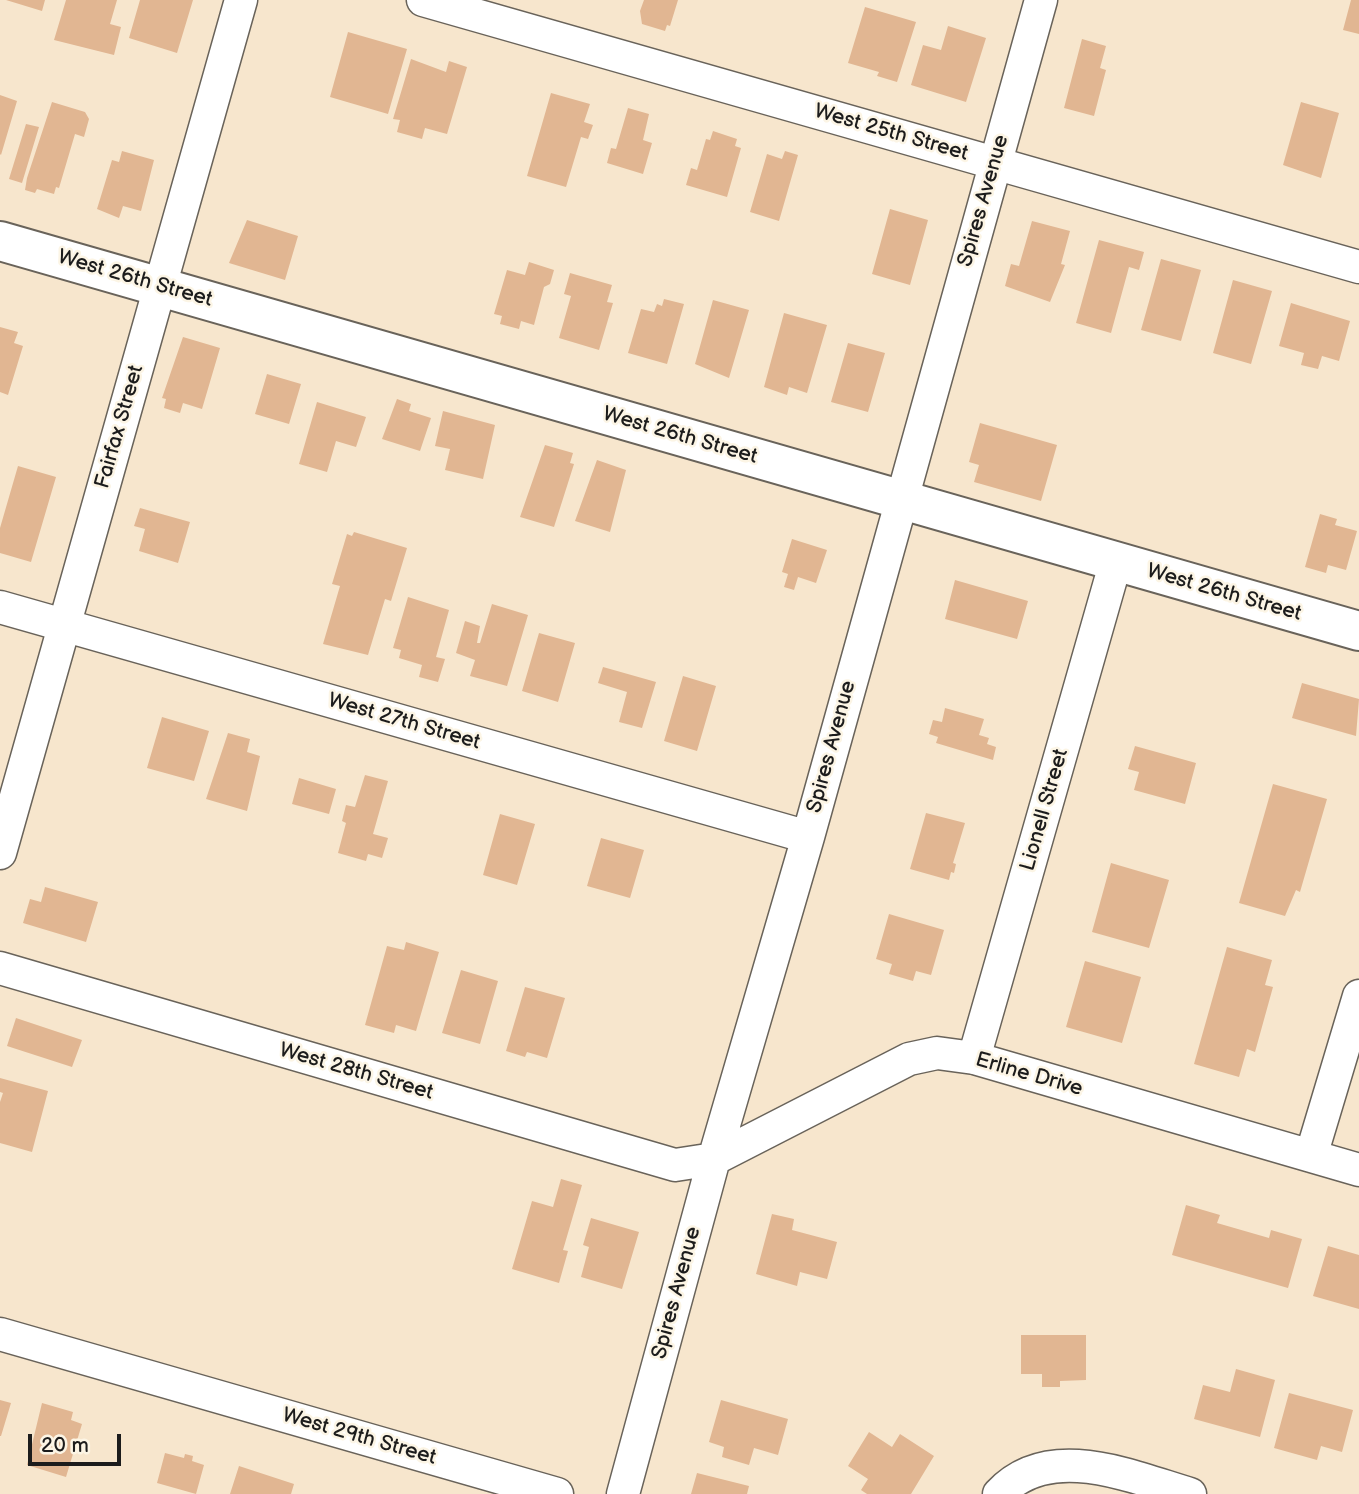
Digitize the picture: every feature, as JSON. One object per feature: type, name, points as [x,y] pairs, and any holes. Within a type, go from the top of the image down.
[{"type":"main road","name":"West 26th Street","points":[[0,241],[1359,631]]},
{"type":"street","name":"Fairfax Street","points":[[0,853],[241,0]]},
{"type":"street","name":"West 25th Street","points":[[423,0],[1359,267]]},
{"type":"street","name":"Spires Avenue","points":[[623,1494],[714,1160],[808,837],[1041,0]]},
{"type":"street","name":"Lionell Street","points":[[974,1058],[1116,562]]},
{"type":"street","name":"West 27th Street","points":[[0,607],[808,837]]},
{"type":"street","name":"West 28th Street","points":[[0,968],[675,1165],[714,1160]]},
{"type":"street","points":[[1311,1156],[1359,996]]},
{"type":"street","name":"Erline Drive","points":[[714,1160],[909,1059],[937,1053],[974,1058],[1359,1170]]},
{"type":"street","name":"West 29th Street","points":[[0,1334],[557,1494]]},
{"type":"street","points":[[999,1494],[1030,1473],[1063,1466],[1102,1469],[1189,1494]]},
{"type":"building","points":[[6,0],[45,0],[42,11]]},
{"type":"building","points":[[66,0],[117,0],[110,24],[121,27],[114,55],[54,40]]},
{"type":"building","points":[[140,0],[193,0],[177,53],[129,38]]},
{"type":"building","points":[[644,0],[678,0],[670,26],[667,25],[665,31],[642,24],[640,11]]},
{"type":"building","points":[[1351,0],[1359,0],[1359,34],[1343,30]]},
{"type":"building","points":[[865,7],[916,22],[897,82],[877,76],[879,72],[848,63]]},
{"type":"building","points":[[948,26],[986,38],[966,102],[911,85],[923,45],[941,50]]},
{"type":"building","points":[[348,32],[407,49],[388,114],[330,97]]},
{"type":"building","points":[[1082,39],[1106,46],[1100,68],[1106,70],[1094,116],[1064,108]]},
{"type":"building","points":[[411,59],[446,72],[449,61],[467,67],[447,134],[425,128],[422,139],[397,132],[400,120],[393,119]]},
{"type":"building","points":[[551,93],[590,104],[584,122],[593,125],[588,139],[581,137],[566,187],[527,176]]},
{"type":"building","points":[[0,95],[17,101],[1,155],[0,154]]},
{"type":"building","points":[[52,102],[85,112],[89,119],[84,137],[75,134],[59,188],[56,187],[54,194],[37,189],[35,193],[25,190],[27,178]]},
{"type":"building","points":[[1301,102],[1339,113],[1321,178],[1283,165]]},
{"type":"building","points":[[628,108],[649,114],[643,140],[652,143],[643,174],[607,163],[611,148],[616,149]]},
{"type":"building","points":[[26,124],[39,127],[22,183],[9,179]]},
{"type":"building","points":[[713,131],[737,139],[735,146],[741,148],[727,197],[686,185],[691,168],[697,170],[706,139],[710,140]]},
{"type":"building","points":[[122,151],[154,160],[141,211],[123,206],[119,218],[97,209],[112,160],[119,162]]},
{"type":"building","points":[[785,151],[798,155],[779,221],[750,212],[767,154],[782,159]]},
{"type":"building","points":[[890,209],[928,220],[910,285],[872,274]]},
{"type":"building","points":[[247,220],[298,236],[285,280],[229,263]]},
{"type":"building","points":[[1032,221],[1070,231],[1061,264],[1065,265],[1050,302],[1005,286],[1011,264],[1019,266]]},
{"type":"building","points":[[1099,240],[1144,252],[1139,270],[1129,267],[1111,333],[1076,323]]},
{"type":"building","points":[[1161,259],[1201,270],[1181,341],[1141,330]]},
{"type":"building","points":[[529,262],[554,270],[550,284],[544,287],[534,325],[521,321],[519,329],[500,324],[502,316],[494,314],[507,270],[525,275]]},
{"type":"building","points":[[570,273],[612,285],[607,302],[613,303],[599,350],[559,338],[571,296],[564,294]]},
{"type":"building","points":[[1233,280],[1272,291],[1251,364],[1213,353]]},
{"type":"building","points":[[664,299],[684,304],[667,364],[628,353],[641,309],[654,312],[657,304],[662,306]]},
{"type":"building","points":[[713,300],[749,310],[729,378],[695,364]]},
{"type":"building","points":[[1291,303],[1350,321],[1339,361],[1322,356],[1318,369],[1301,365],[1304,353],[1279,346]]},
{"type":"building","points":[[784,313],[827,325],[807,393],[789,387],[787,395],[764,387]]},
{"type":"building","points":[[0,327],[18,332],[14,343],[23,346],[8,395],[0,392]]},
{"type":"building","points":[[183,337],[220,348],[202,409],[183,403],[180,413],[164,408],[166,399],[162,398]]},
{"type":"building","points":[[848,343],[885,353],[868,412],[831,402]]},
{"type":"building","points":[[267,374],[301,384],[289,424],[255,414]]},
{"type":"building","points":[[397,399],[411,404],[409,411],[431,418],[420,451],[382,439]]},
{"type":"building","points":[[317,402],[366,417],[356,447],[336,441],[327,472],[299,464]]},
{"type":"building","points":[[443,411],[495,425],[483,479],[445,470],[450,449],[435,446]]},
{"type":"building","points":[[980,423],[1057,445],[1041,501],[974,482],[979,465],[969,462]]},
{"type":"building","points":[[545,445],[573,453],[570,463],[574,464],[554,527],[520,517]]},
{"type":"building","points":[[597,460],[626,470],[610,532],[575,521]]},
{"type":"building","points":[[18,466],[56,477],[31,562],[0,553],[0,528]]},
{"type":"building","points":[[140,508],[190,522],[178,563],[139,551],[145,529],[134,526]]},
{"type":"building","points":[[1320,514],[1337,519],[1335,525],[1357,531],[1346,570],[1328,565],[1326,573],[1305,567]]},
{"type":"building","points":[[354,532],[407,548],[391,601],[385,599],[368,655],[323,644],[340,586],[332,584],[347,534],[352,536]]},
{"type":"building","points":[[792,539],[827,550],[816,583],[798,577],[794,590],[784,587],[788,574],[782,572]]},
{"type":"building","points":[[955,580],[1028,601],[1017,639],[945,619]]},
{"type":"building","points":[[408,597],[449,610],[436,657],[445,659],[438,682],[419,677],[422,665],[399,658],[401,650],[393,648]]},
{"type":"building","points":[[492,604],[528,615],[507,686],[470,676],[475,660],[456,653],[465,621],[480,626],[477,643],[480,643]]},
{"type":"building","points":[[539,633],[575,643],[558,702],[522,691]]},
{"type":"building","points":[[603,667],[656,682],[642,728],[619,722],[627,692],[598,683]]},
{"type":"building","points":[[683,676],[716,686],[697,751],[664,741]]},
{"type":"building","points":[[1302,683],[1359,699],[1356,736],[1292,718]]},
{"type":"building","points":[[945,708],[984,719],[979,735],[989,738],[987,744],[996,747],[993,760],[936,743],[938,737],[929,734],[933,720],[942,722]]},
{"type":"building","points":[[162,717],[209,731],[194,781],[147,768]]},
{"type":"building","points":[[228,733],[250,739],[247,752],[260,756],[247,811],[206,799]]},
{"type":"building","points":[[1135,746],[1196,763],[1185,804],[1134,790],[1139,772],[1128,769]]},
{"type":"building","points":[[365,775],[388,781],[373,834],[388,838],[382,858],[368,854],[366,861],[338,853],[346,823],[342,821],[346,805],[355,807]]},
{"type":"building","points":[[299,778],[336,789],[329,814],[292,804]]},
{"type":"building","points":[[1273,784],[1327,799],[1300,892],[1296,890],[1285,916],[1239,903]]},
{"type":"building","points":[[926,813],[965,823],[953,863],[956,864],[954,873],[951,872],[949,880],[910,869]]},
{"type":"building","points":[[500,814],[535,824],[517,885],[483,875]]},
{"type":"building","points":[[601,838],[644,850],[630,898],[587,886]]},
{"type":"building","points":[[1111,863],[1169,880],[1149,948],[1092,932]]},
{"type":"building","points":[[45,887],[98,902],[86,942],[23,923],[30,899],[41,902]]},
{"type":"building","points":[[889,914],[944,930],[931,975],[916,971],[913,981],[889,974],[892,964],[876,959]]},
{"type":"building","points":[[406,942],[439,952],[416,1031],[396,1025],[394,1033],[365,1025],[387,946],[404,950]]},
{"type":"building","points":[[1227,947],[1272,960],[1265,985],[1273,987],[1255,1052],[1247,1049],[1239,1077],[1194,1064]]},
{"type":"building","points":[[1085,961],[1141,977],[1122,1043],[1066,1027]]},
{"type":"building","points":[[461,970],[498,981],[480,1044],[442,1033]]},
{"type":"building","points":[[525,987],[565,998],[547,1058],[527,1052],[525,1057],[506,1051]]},
{"type":"building","points":[[16,1018],[82,1040],[72,1067],[7,1046]]},
{"type":"building","points":[[0,1078],[48,1091],[32,1152],[0,1143],[0,1102],[3,1093],[0,1092]]},
{"type":"building","points":[[561,1179],[582,1185],[563,1250],[568,1251],[559,1283],[512,1269],[532,1201],[553,1207]]},
{"type":"building","points":[[1186,1205],[1220,1215],[1217,1223],[1269,1238],[1271,1230],[1302,1239],[1288,1288],[1172,1255]]},
{"type":"building","points":[[772,1214],[794,1219],[792,1230],[837,1242],[827,1279],[800,1272],[797,1286],[756,1274]]},
{"type":"building","points":[[591,1218],[639,1232],[622,1289],[581,1277],[589,1247],[583,1245]]},
{"type":"building","points":[[1328,1246],[1359,1255],[1359,1309],[1313,1296]]},
{"type":"building","points":[[1021,1335],[1086,1335],[1086,1380],[1060,1381],[1060,1387],[1042,1387],[1042,1374],[1021,1374]]},
{"type":"building","points":[[1236,1369],[1275,1380],[1260,1437],[1194,1419],[1203,1385],[1230,1392]]},
{"type":"building","points":[[1289,1393],[1353,1410],[1342,1452],[1321,1446],[1317,1460],[1274,1448]]},
{"type":"building","points":[[0,1400],[11,1403],[1,1436],[0,1436]]},
{"type":"building","points":[[721,1400],[788,1419],[778,1455],[754,1448],[749,1465],[722,1457],[724,1447],[709,1442]]},
{"type":"building","points":[[42,1403],[73,1412],[71,1420],[82,1424],[66,1477],[27,1465]]},
{"type":"building","points":[[869,1432],[892,1447],[900,1434],[934,1456],[911,1494],[867,1494],[861,1490],[868,1479],[848,1466]]},
{"type":"building","points":[[165,1453],[184,1458],[185,1454],[193,1456],[192,1461],[204,1465],[196,1494],[157,1483]]},
{"type":"building","points":[[239,1466],[294,1484],[291,1494],[230,1494]]},
{"type":"building","points":[[697,1473],[749,1486],[747,1494],[691,1494]]}]
